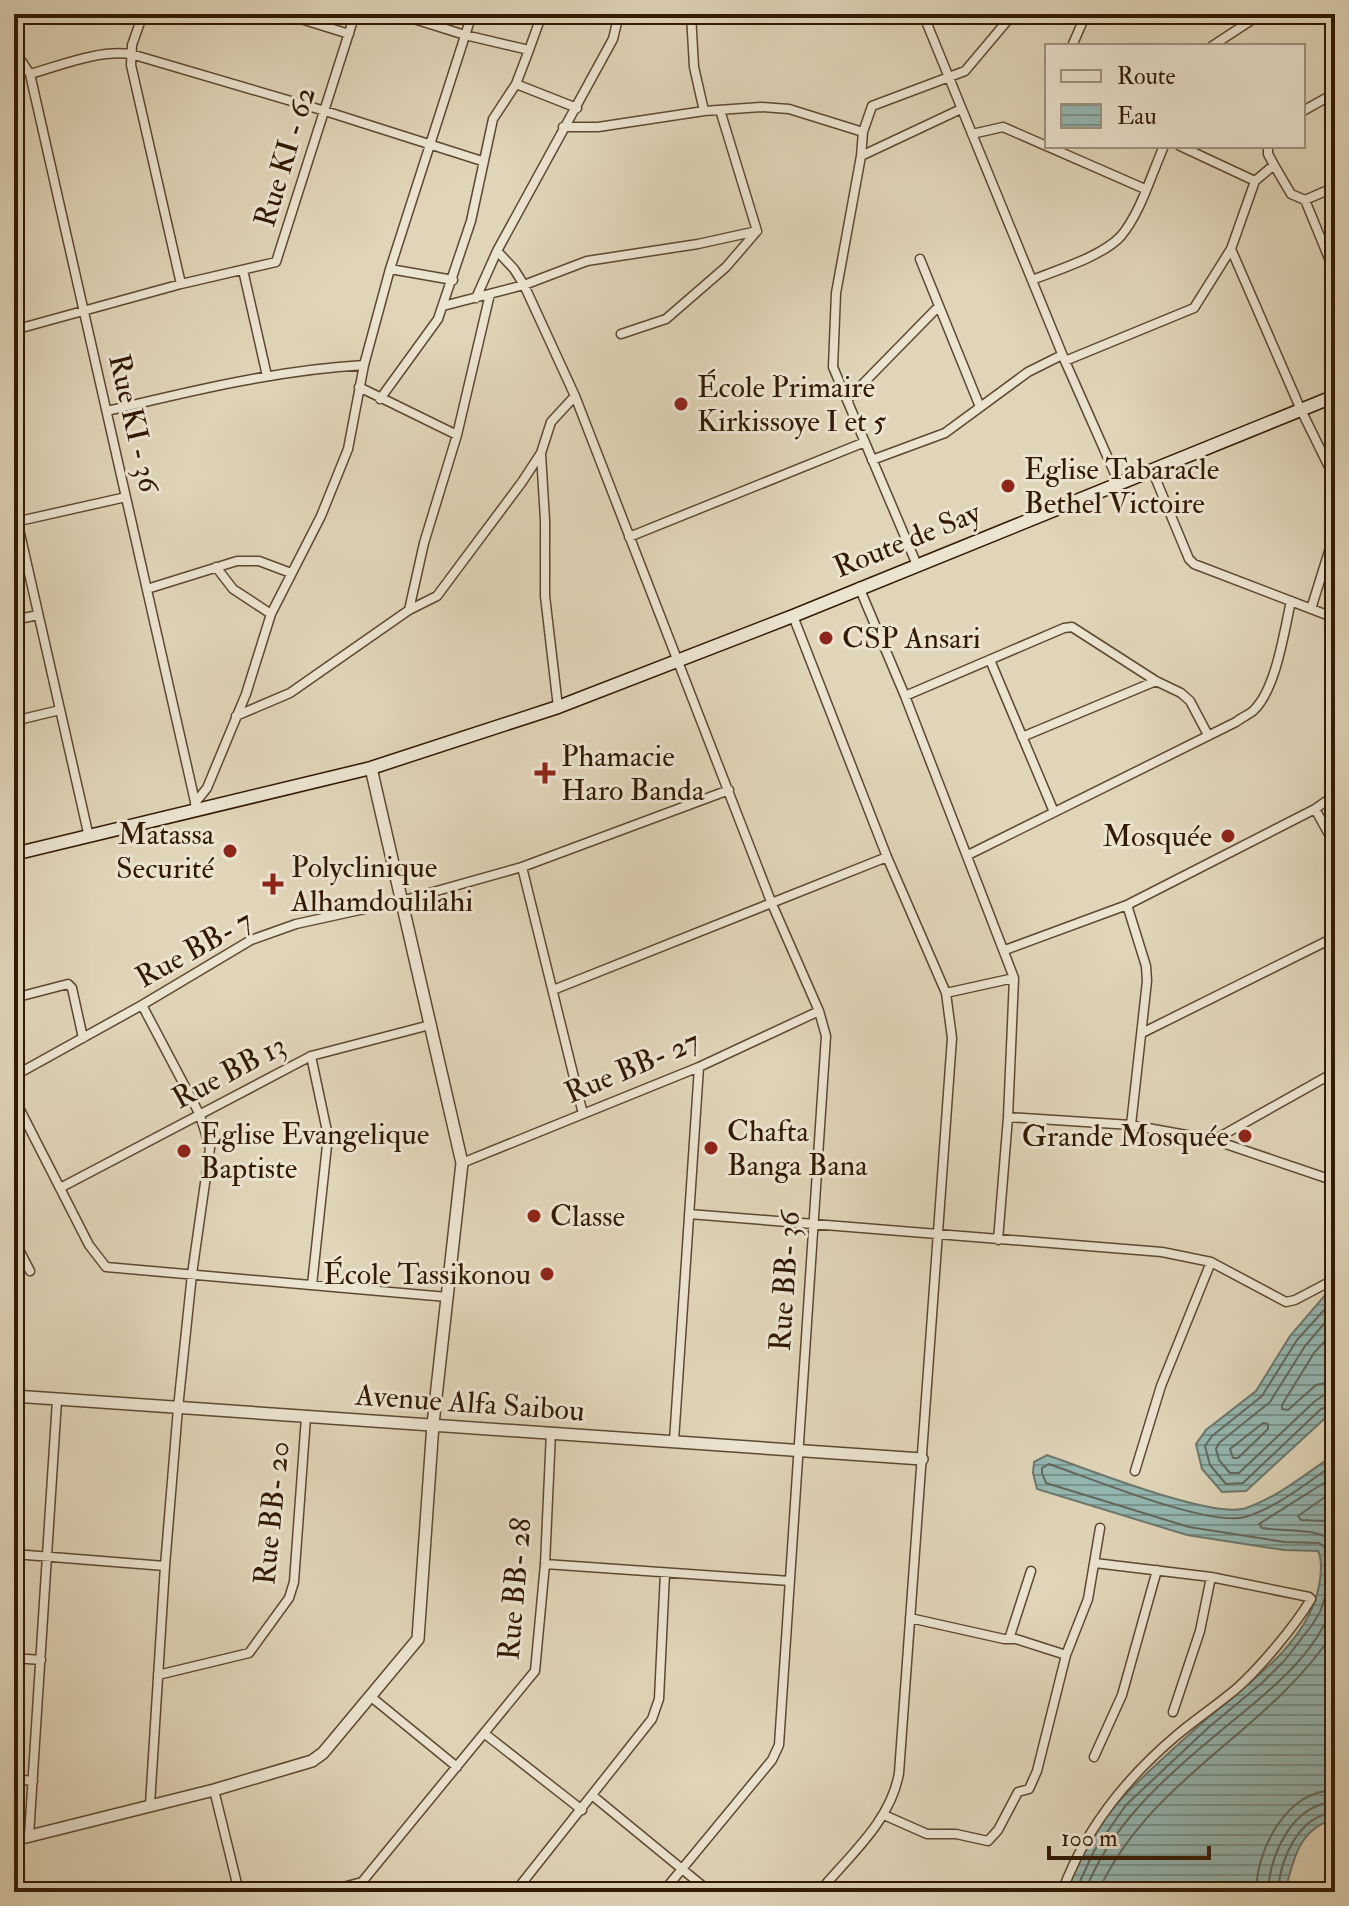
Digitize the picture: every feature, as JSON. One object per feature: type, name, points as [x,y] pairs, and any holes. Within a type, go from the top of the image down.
[{"type":"main road","name":"Route de Say","points":[[14,854],[371,768],[558,707],[793,616],[1335,396]]},
{"type":"street","points":[[143,14],[131,54],[147,142],[181,284]]},
{"type":"street","points":[[285,14],[349,34]]},
{"type":"street","name":"Rue KI - 62","points":[[14,330],[83,309],[272,264],[279,257],[355,14]]},
{"type":"street","points":[[398,14],[465,35],[529,50]]},
{"type":"street","points":[[196,808],[252,677],[271,614],[321,516],[348,449],[364,365],[390,269],[472,14]]},
{"type":"street","points":[[380,399],[436,323],[471,221],[493,119],[516,84],[542,14]]},
{"type":"street","points":[[476,298],[497,251],[613,39],[619,14]]},
{"type":"street","points":[[691,14],[694,67],[704,111]]},
{"type":"street","points":[[923,14],[1064,358],[1119,483]]},
{"type":"street","points":[[917,565],[833,367],[836,293],[863,132],[872,106],[965,71],[1013,14]]},
{"type":"street","points":[[1073,44],[1086,14]]},
{"type":"street","points":[[1215,44],[1261,14]]},
{"type":"street","name":"Rue KI - 36","points":[[14,50],[30,74],[196,808]]},
{"type":"street","points":[[30,74],[86,58],[118,52],[131,54],[482,161]]},
{"type":"street","points":[[516,84],[577,108]]},
{"type":"street","points":[[1305,110],[1335,93]]},
{"type":"street","points":[[563,127],[635,123],[704,111],[789,109],[863,132]]},
{"type":"street","points":[[861,156],[961,109]]},
{"type":"street","points":[[720,110],[757,231]]},
{"type":"street","points":[[972,134],[1003,127],[1045,145]]},
{"type":"street","points":[[1051,148],[1145,189]]},
{"type":"street","points":[[1032,280],[1106,248],[1120,238],[1131,221],[1163,148]]},
{"type":"street","points":[[1184,148],[1255,181]]},
{"type":"street","points":[[1268,148],[1268,154],[1291,194],[1305,200],[1335,273]]},
{"type":"street","points":[[872,460],[945,433],[1028,372],[1194,308],[1231,249],[1255,181],[1274,165]]},
{"type":"street","points":[[1305,200],[1335,187]]},
{"type":"street","points":[[443,306],[524,285],[587,261],[698,244],[757,231]]},
{"type":"street","points":[[621,334],[666,319],[726,267],[757,231]]},
{"type":"street","points":[[1231,249],[1301,410],[1335,479]]},
{"type":"street","name":"Rue BB- 36","points":[[497,251],[524,285],[575,396],[772,904],[819,1011],[826,1036],[779,1745],[772,1760],[663,1892]]},
{"type":"street","points":[[920,259],[980,407]]},
{"type":"street","points":[[390,269],[453,280]]},
{"type":"street","points":[[243,270],[267,376]]},
{"type":"street","points":[[409,610],[424,543],[457,435],[490,294]]},
{"type":"street","points":[[847,400],[939,306]]},
{"type":"street","points":[[107,411],[267,376],[315,368],[364,365]]},
{"type":"street","points":[[359,387],[457,435]]},
{"type":"street","points":[[235,717],[290,693],[409,610],[437,596],[541,453],[551,422],[575,396]]},
{"type":"street","points":[[629,537],[865,442]]},
{"type":"street","points":[[541,453],[545,596],[558,707]]},
{"type":"street","points":[[1152,470],[1189,559],[1194,564],[1335,618]]},
{"type":"street","points":[[16,522],[126,497]]},
{"type":"street","points":[[14,507],[89,837]]},
{"type":"street","points":[[1311,609],[1335,532]]},
{"type":"street","points":[[147,589],[237,561],[259,561],[291,573]]},
{"type":"street","points":[[216,567],[233,589],[271,614]]},
{"type":"street","points":[[859,587],[905,696],[1014,978],[1008,1117],[998,1240]]},
{"type":"street","points":[[968,855],[1254,710],[1265,694],[1277,661],[1291,601]]},
{"type":"street","points":[[14,620],[38,615]]},
{"type":"street","points":[[793,616],[887,857],[946,993],[952,1038],[899,1773],[884,1815],[819,1892]]},
{"type":"street","points":[[905,696],[1072,627],[1156,681],[1181,693],[1190,701],[1208,735]]},
{"type":"street","points":[[990,660],[1054,812]]},
{"type":"street","points":[[1022,737],[1156,681]]},
{"type":"street","points":[[14,721],[60,710]]},
{"type":"street","points":[[14,1840],[214,1790],[312,1761],[323,1753],[418,1639],[433,1424],[462,1163],[371,768]]},
{"type":"street","name":"Rue BB- 7","points":[[14,1076],[251,940],[296,924],[401,901],[522,867],[729,790]]},
{"type":"street","points":[[1005,950],[1127,905],[1315,809],[1335,795]]},
{"type":"street","points":[[1315,809],[1335,845]]},
{"type":"street","points":[[553,990],[887,857]]},
{"type":"street","points":[[522,867],[583,1114]]},
{"type":"street","points":[[1127,905],[1146,966],[1131,1125]]},
{"type":"street","points":[[1142,1033],[1335,937]]},
{"type":"street","points":[[946,993],[1014,978]]},
{"type":"street","points":[[14,998],[68,984],[72,988],[83,1038]]},
{"type":"street","points":[[142,1005],[200,1115],[208,1137],[210,1158],[192,1274],[178,1408],[150,1805]]},
{"type":"street","name":"Rue BB- 27","points":[[462,1163],[699,1067],[819,1011]]},
{"type":"street","name":"Rue BB 13","points":[[60,1188],[311,1056],[430,1025]]},
{"type":"street","points":[[311,1056],[328,1136],[312,1285]]},
{"type":"street","points":[[674,1441],[699,1067]]},
{"type":"street","points":[[1214,1140],[1335,1072]]},
{"type":"street","points":[[14,1098],[89,1245],[106,1267],[447,1297]]},
{"type":"street","points":[[1008,1117],[1131,1125],[1214,1140],[1335,1181]]},
{"type":"street","points":[[689,1214],[1162,1252],[1211,1262],[1286,1302],[1335,1279]]},
{"type":"street","points":[[14,1240],[30,1271]]},
{"type":"street","points":[[1135,1471],[1161,1386],[1211,1262]]},
{"type":"street","name":"Avenue Alfa Saibou","points":[[14,1396],[922,1459]]},
{"type":"street","points":[[29,1836],[57,1400]]},
{"type":"street","name":"Rue BB- 20","points":[[158,1675],[249,1653],[289,1598],[294,1582],[306,1417]]},
{"type":"street","name":"Rue BB- 28","points":[[363,1887],[535,1671],[545,1564],[551,1432]]},
{"type":"street","points":[[884,1815],[927,1834],[990,1840],[1018,1792],[1029,1789],[1066,1655],[1088,1599],[1100,1528]]},
{"type":"street","points":[[14,1554],[165,1566]]},
{"type":"street","points":[[1062,1892],[1091,1830],[1118,1794],[1175,1736],[1240,1686],[1294,1624],[1311,1599],[1211,1577],[1095,1563]]},
{"type":"street","points":[[545,1564],[790,1581]]},
{"type":"street","points":[[1094,1757],[1122,1695],[1157,1570]]},
{"type":"street","points":[[1009,1639],[1031,1571]]},
{"type":"street","points":[[515,1892],[652,1719],[656,1709],[665,1573]]},
{"type":"street","points":[[1173,1712],[1200,1631],[1211,1577]]},
{"type":"street","points":[[910,1618],[1016,1639],[1066,1655]]},
{"type":"street","points":[[14,1658],[41,1660]]},
{"type":"street","points":[[370,1696],[457,1767]]},
{"type":"street","points":[[485,1734],[582,1810]]},
{"type":"street","points":[[14,1779],[33,1781]]},
{"type":"street","points":[[214,1790],[239,1892]]},
{"type":"street","points":[[593,1796],[710,1892]]},
{"type":"street","points":[[324,1892],[363,1887]]},
{"type":"water","points":[[1335,1289],[1335,1409],[1246,1491],[1222,1492],[1202,1469],[1196,1444],[1206,1430],[1256,1391],[1290,1336],[1326,1294]]},
{"type":"water","points":[[1335,1454],[1335,1819],[1323,1823],[1305,1838],[1295,1857],[1285,1892],[1066,1892],[1090,1842],[1122,1798],[1288,1646],[1312,1608],[1319,1586],[1321,1564],[1318,1551],[1284,1550],[1187,1535],[1037,1489],[1034,1462],[1047,1455],[1179,1500],[1230,1510],[1246,1508],[1269,1498]]},
{"type":"place","name":"École Primaire Kirkissoye I et 5","points":[[681,404]]},
{"type":"place","name":"Eglise Tabaracle Bethel Victoire","points":[[1008,486]]},
{"type":"place","name":"CSP Ansari","points":[[826,638]]},
{"type":"place","name":"Phamacie Haro Banda","points":[[545,773]]},
{"type":"place","name":"Mosquée","points":[[1228,836]]},
{"type":"place","name":"Matassa Securité","points":[[230,851]]},
{"type":"place","name":"Polyclinique Alhamdoulilahi","points":[[273,884]]},
{"type":"place","name":"Grande Mosquée","points":[[1245,1136]]},
{"type":"place","name":"Chafta Banga Bana","points":[[711,1148]]},
{"type":"place","name":"Eglise Evangelique Baptiste","points":[[184,1151]]},
{"type":"place","name":"Classe","points":[[534,1216]]},
{"type":"place","name":"École Tassikonou","points":[[547,1274]]}]
